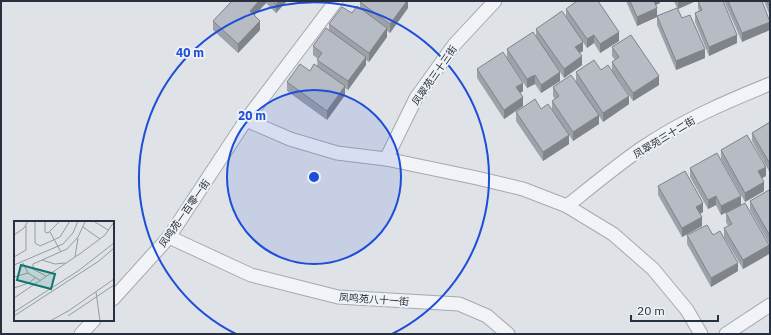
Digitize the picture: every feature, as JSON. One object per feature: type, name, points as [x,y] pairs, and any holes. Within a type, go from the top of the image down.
[{"type":"lane","points":[[336,1],[246,120],[290,140],[337,153],[386,159],[524,189],[567,206],[613,234],[653,269],[687,310],[701,334]]},
{"type":"lane","name":"凤翠苑三十三街","points":[[386,159],[416,98],[454,45],[496,1]]},
{"type":"lane","name":"凤翠苑三十二街","points":[[567,206],[603,176],[642,148],[683,123],[726,102],[770,84]]},
{"type":"lane","name":"凤鸣苑一百零一街","points":[[114,298],[169,237],[246,120]]},
{"type":"lane","name":"凤鸣苑八十一街","points":[[169,237],[251,275],[338,297],[459,304],[487,316],[508,334]]},
{"type":"lane","points":[[726,334],[770,304]]},
{"type":"lane","points":[[81,334],[93,321]]},
{"type":"building","points":[[232,1],[259,1],[250,11],[260,21],[238,44],[213,21]]},
{"type":"building","points":[[407,1],[390,24],[360,2]]},
{"type":"building","points":[[577,1],[598,1],[619,32],[600,44],[594,35],[587,39],[566,9]]},
{"type":"building","points":[[630,1],[654,1],[657,8],[637,17]]},
{"type":"building","points":[[698,1],[723,1],[737,35],[709,47],[695,13],[702,10]]},
{"type":"building","points":[[728,1],[762,1],[770,22],[742,33]]},
{"type":"building","points":[[357,6],[387,28],[369,53],[329,24],[342,7],[352,13]]},
{"type":"building","points":[[677,8],[682,18],[690,15],[705,49],[676,61],[657,16]]},
{"type":"building","points":[[562,11],[583,42],[575,47],[582,56],[564,69],[536,29]]},
{"type":"building","points":[[326,28],[366,57],[348,81],[317,60],[322,53],[313,46]]},
{"type":"building","points":[[533,32],[560,72],[541,85],[535,75],[527,79],[507,49]]},
{"type":"building","points":[[631,35],[659,76],[633,93],[612,62],[619,57],[612,47]]},
{"type":"building","points":[[503,52],[523,83],[516,87],[523,97],[504,110],[477,69]]},
{"type":"building","points":[[594,60],[601,70],[608,65],[629,96],[603,113],[576,72]]},
{"type":"building","points":[[300,64],[310,71],[314,64],[345,86],[327,111],[287,82]]},
{"type":"building","points":[[571,75],[599,115],[573,132],[552,101],[559,96],[553,87]]},
{"type":"building","points":[[535,99],[541,109],[548,104],[569,135],[543,152],[516,112]]},
{"type":"building","points":[[770,122],[770,164],[752,133]]},
{"type":"building","points":[[747,135],[766,167],[758,171],[764,182],[745,193],[721,150]]},
{"type":"building","points":[[717,153],[741,196],[721,206],[716,196],[708,200],[690,168]]},
{"type":"building","points":[[685,171],[703,203],[696,207],[702,217],[682,228],[658,186]]},
{"type":"building","points":[[769,190],[770,191],[770,236],[750,201]]},
{"type":"building","points":[[745,203],[769,245],[743,260],[724,228],[732,224],[726,213]]},
{"type":"building","points":[[707,225],[713,235],[720,231],[738,263],[711,278],[687,235]]}]
